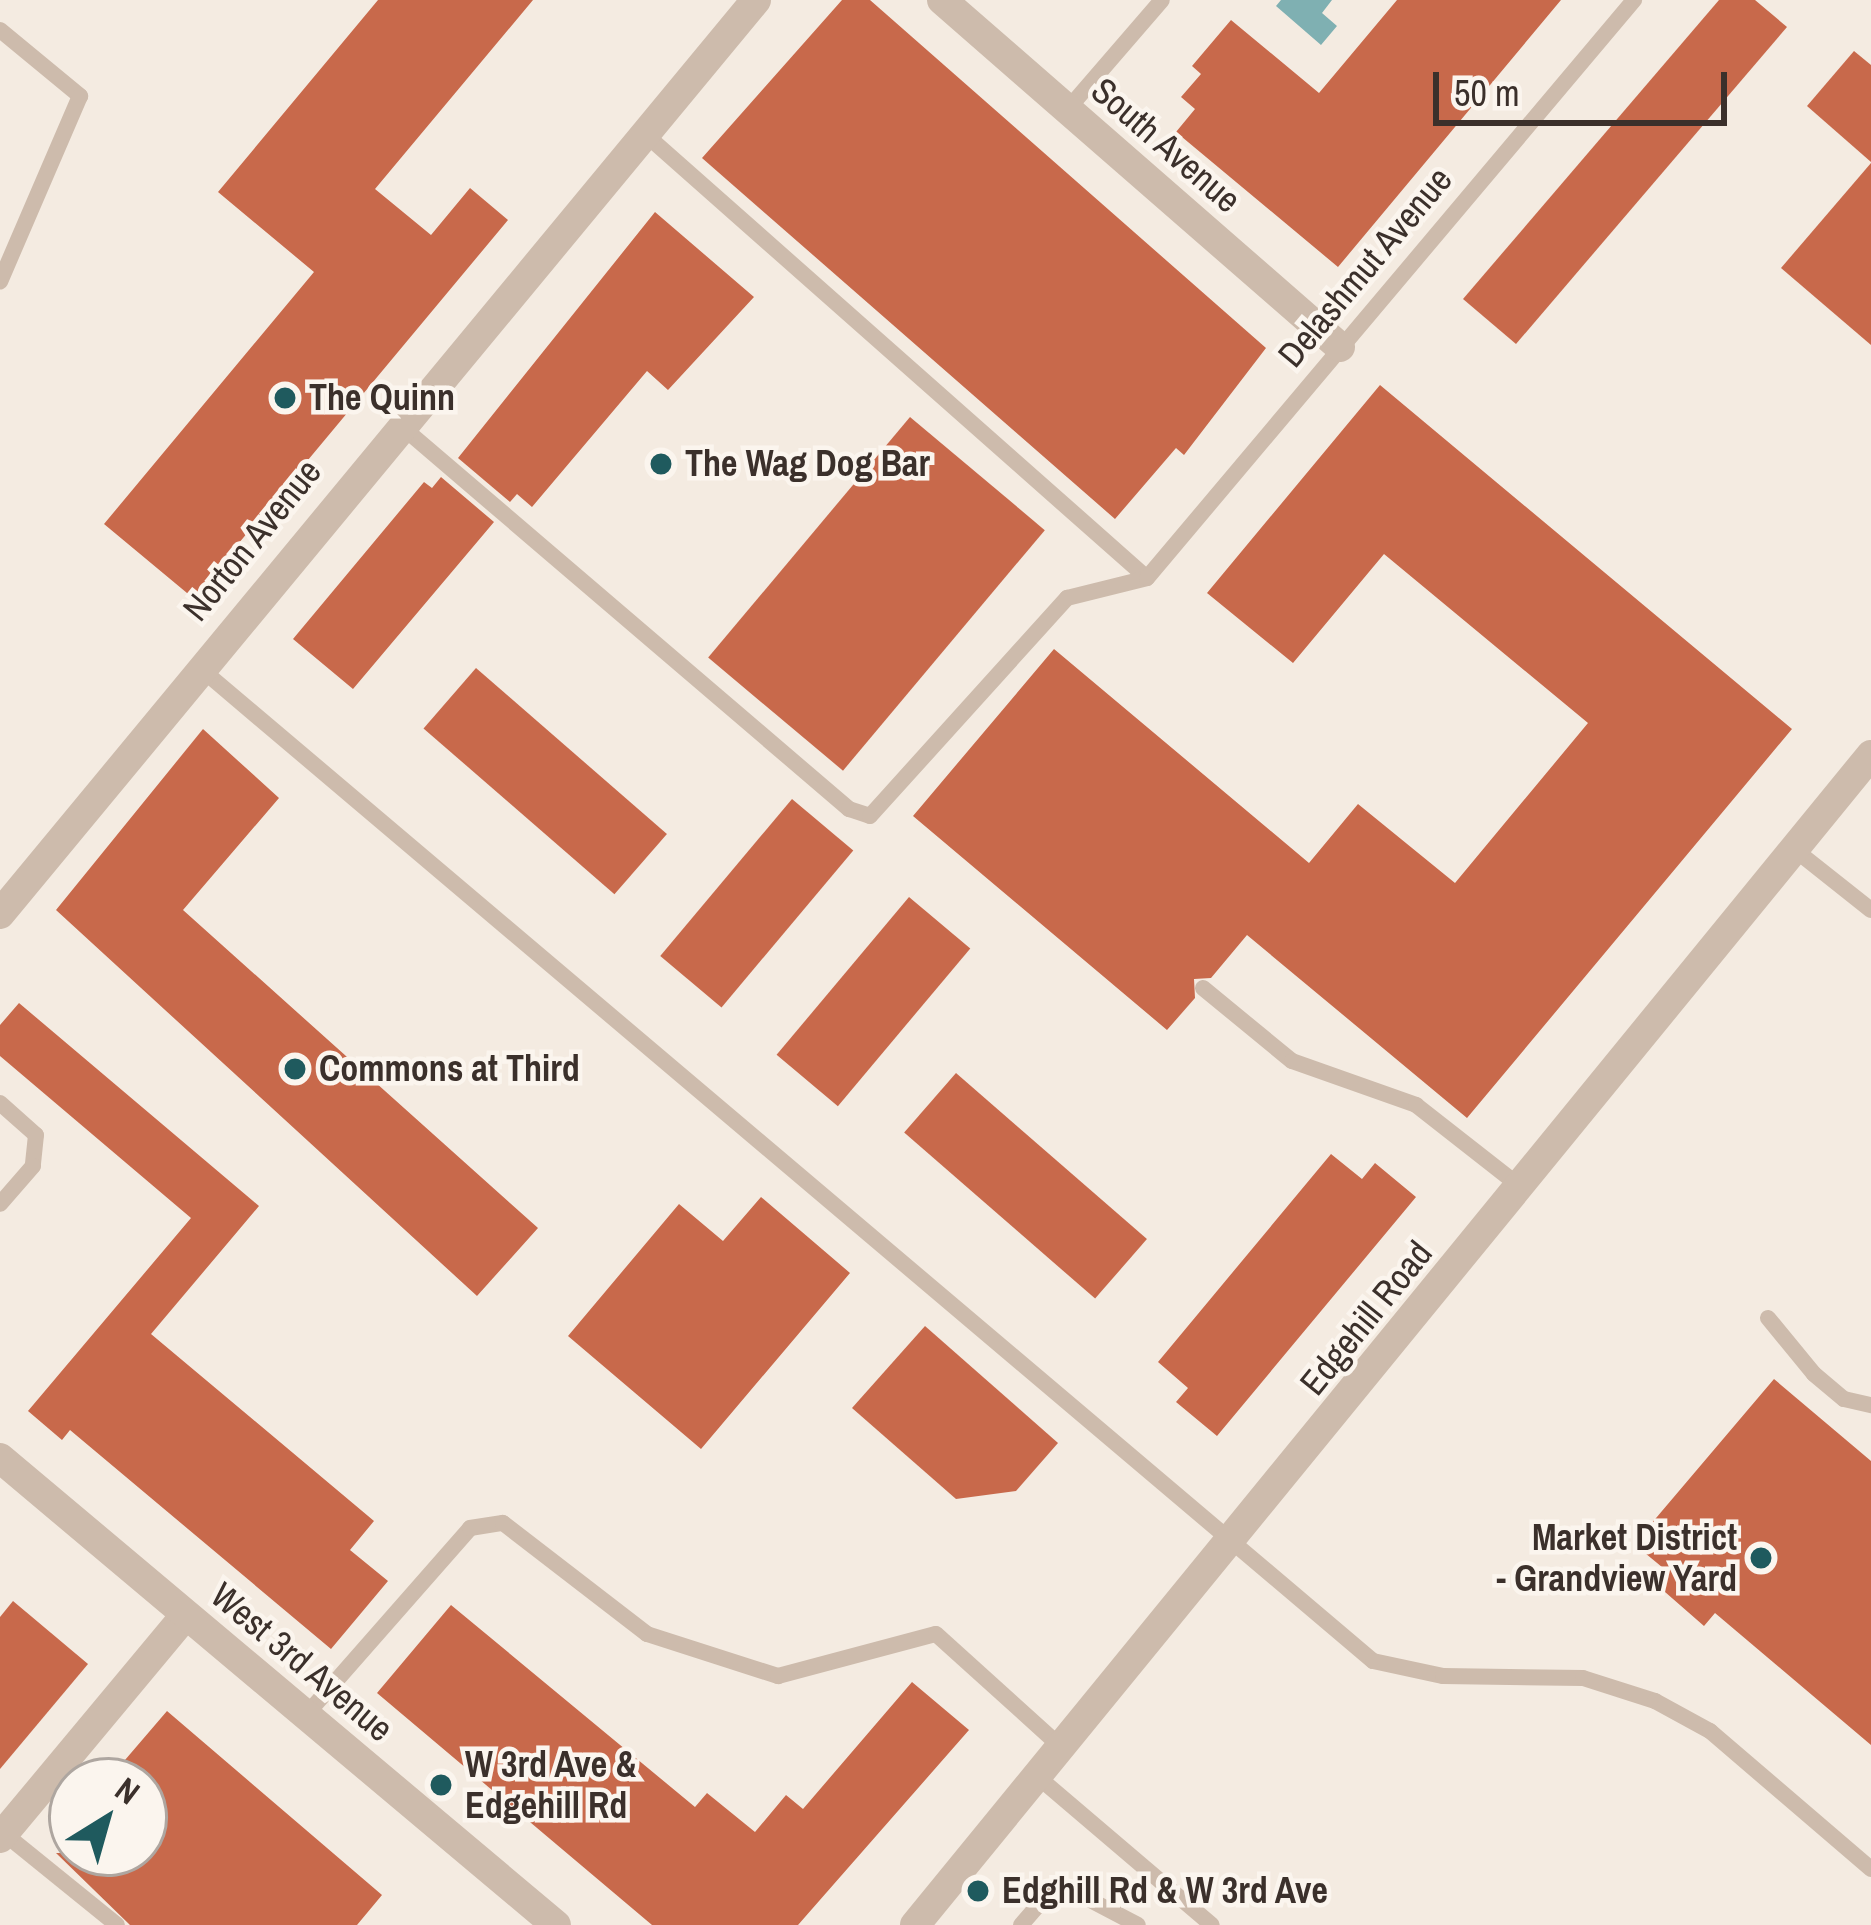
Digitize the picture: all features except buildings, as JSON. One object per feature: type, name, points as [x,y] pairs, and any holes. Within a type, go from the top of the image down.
[{"type":"street","name":"Norton Avenue","points":[[0,914],[199,667],[756,0]]},
{"type":"street","name":"South Avenue","points":[[942,0],[1340,347]]},
{"type":"street","name":"Edgehill Road","points":[[915,1925],[1230,1546],[1871,755]]},
{"type":"street","name":"West 3rd Avenue","points":[[0,1458],[556,1925]]},
{"type":"street","points":[[1,1834],[186,1615]]},
{"type":"lane","points":[[1067,110],[1162,0]]},
{"type":"lane","name":"Delashmut Avenue","points":[[1147,578],[1634,0]]},
{"type":"lane","points":[[0,30],[80,96],[0,282]]},
{"type":"lane","points":[[645,134],[1147,578]]},
{"type":"lane","points":[[400,425],[848,809],[871,816],[1066,598],[1147,578]]},
{"type":"lane","points":[[199,667],[1230,1546],[1373,1661],[1443,1676],[1583,1678],[1655,1701],[1710,1731],[1871,1869]]},
{"type":"lane","points":[[1794,849],[1871,910]]},
{"type":"lane","points":[[1203,988],[1292,1060],[1416,1105],[1522,1188]]},
{"type":"lane","points":[[0,1103],[36,1135],[33,1166],[0,1204]]},
{"type":"lane","points":[[1768,1318],[1814,1374],[1844,1399],[1871,1406]]},
{"type":"lane","points":[[305,1715],[470,1528],[503,1522],[647,1634],[778,1676],[936,1634],[1062,1748]]},
{"type":"lane","points":[[1038,1777],[1212,1925]]},
{"type":"lane","points":[[1,1834],[117,1925]]},
{"type":"lane","points":[[1021,1925],[1047,1894],[1073,1891],[1138,1925]]},
{"type":"water","points":[[1281,0],[1332,0],[1322,13],[1337,26],[1321,45],[1276,6]]},
{"type":"place","name":"The Quinn","points":[[285,398]]},
{"type":"place","name":"The Wag Dog Bar","points":[[661,464]]},
{"type":"place","name":"Commons at Third","points":[[295,1069]]},
{"type":"place","name":"Market District - Grandview Yard","points":[[1761,1558]]},
{"type":"place","name":"W 3rd Ave & Edgehill Rd","points":[[441,1785]]},
{"type":"place","name":"Edghill Rd & W 3rd Ave","points":[[978,1891]]}]
